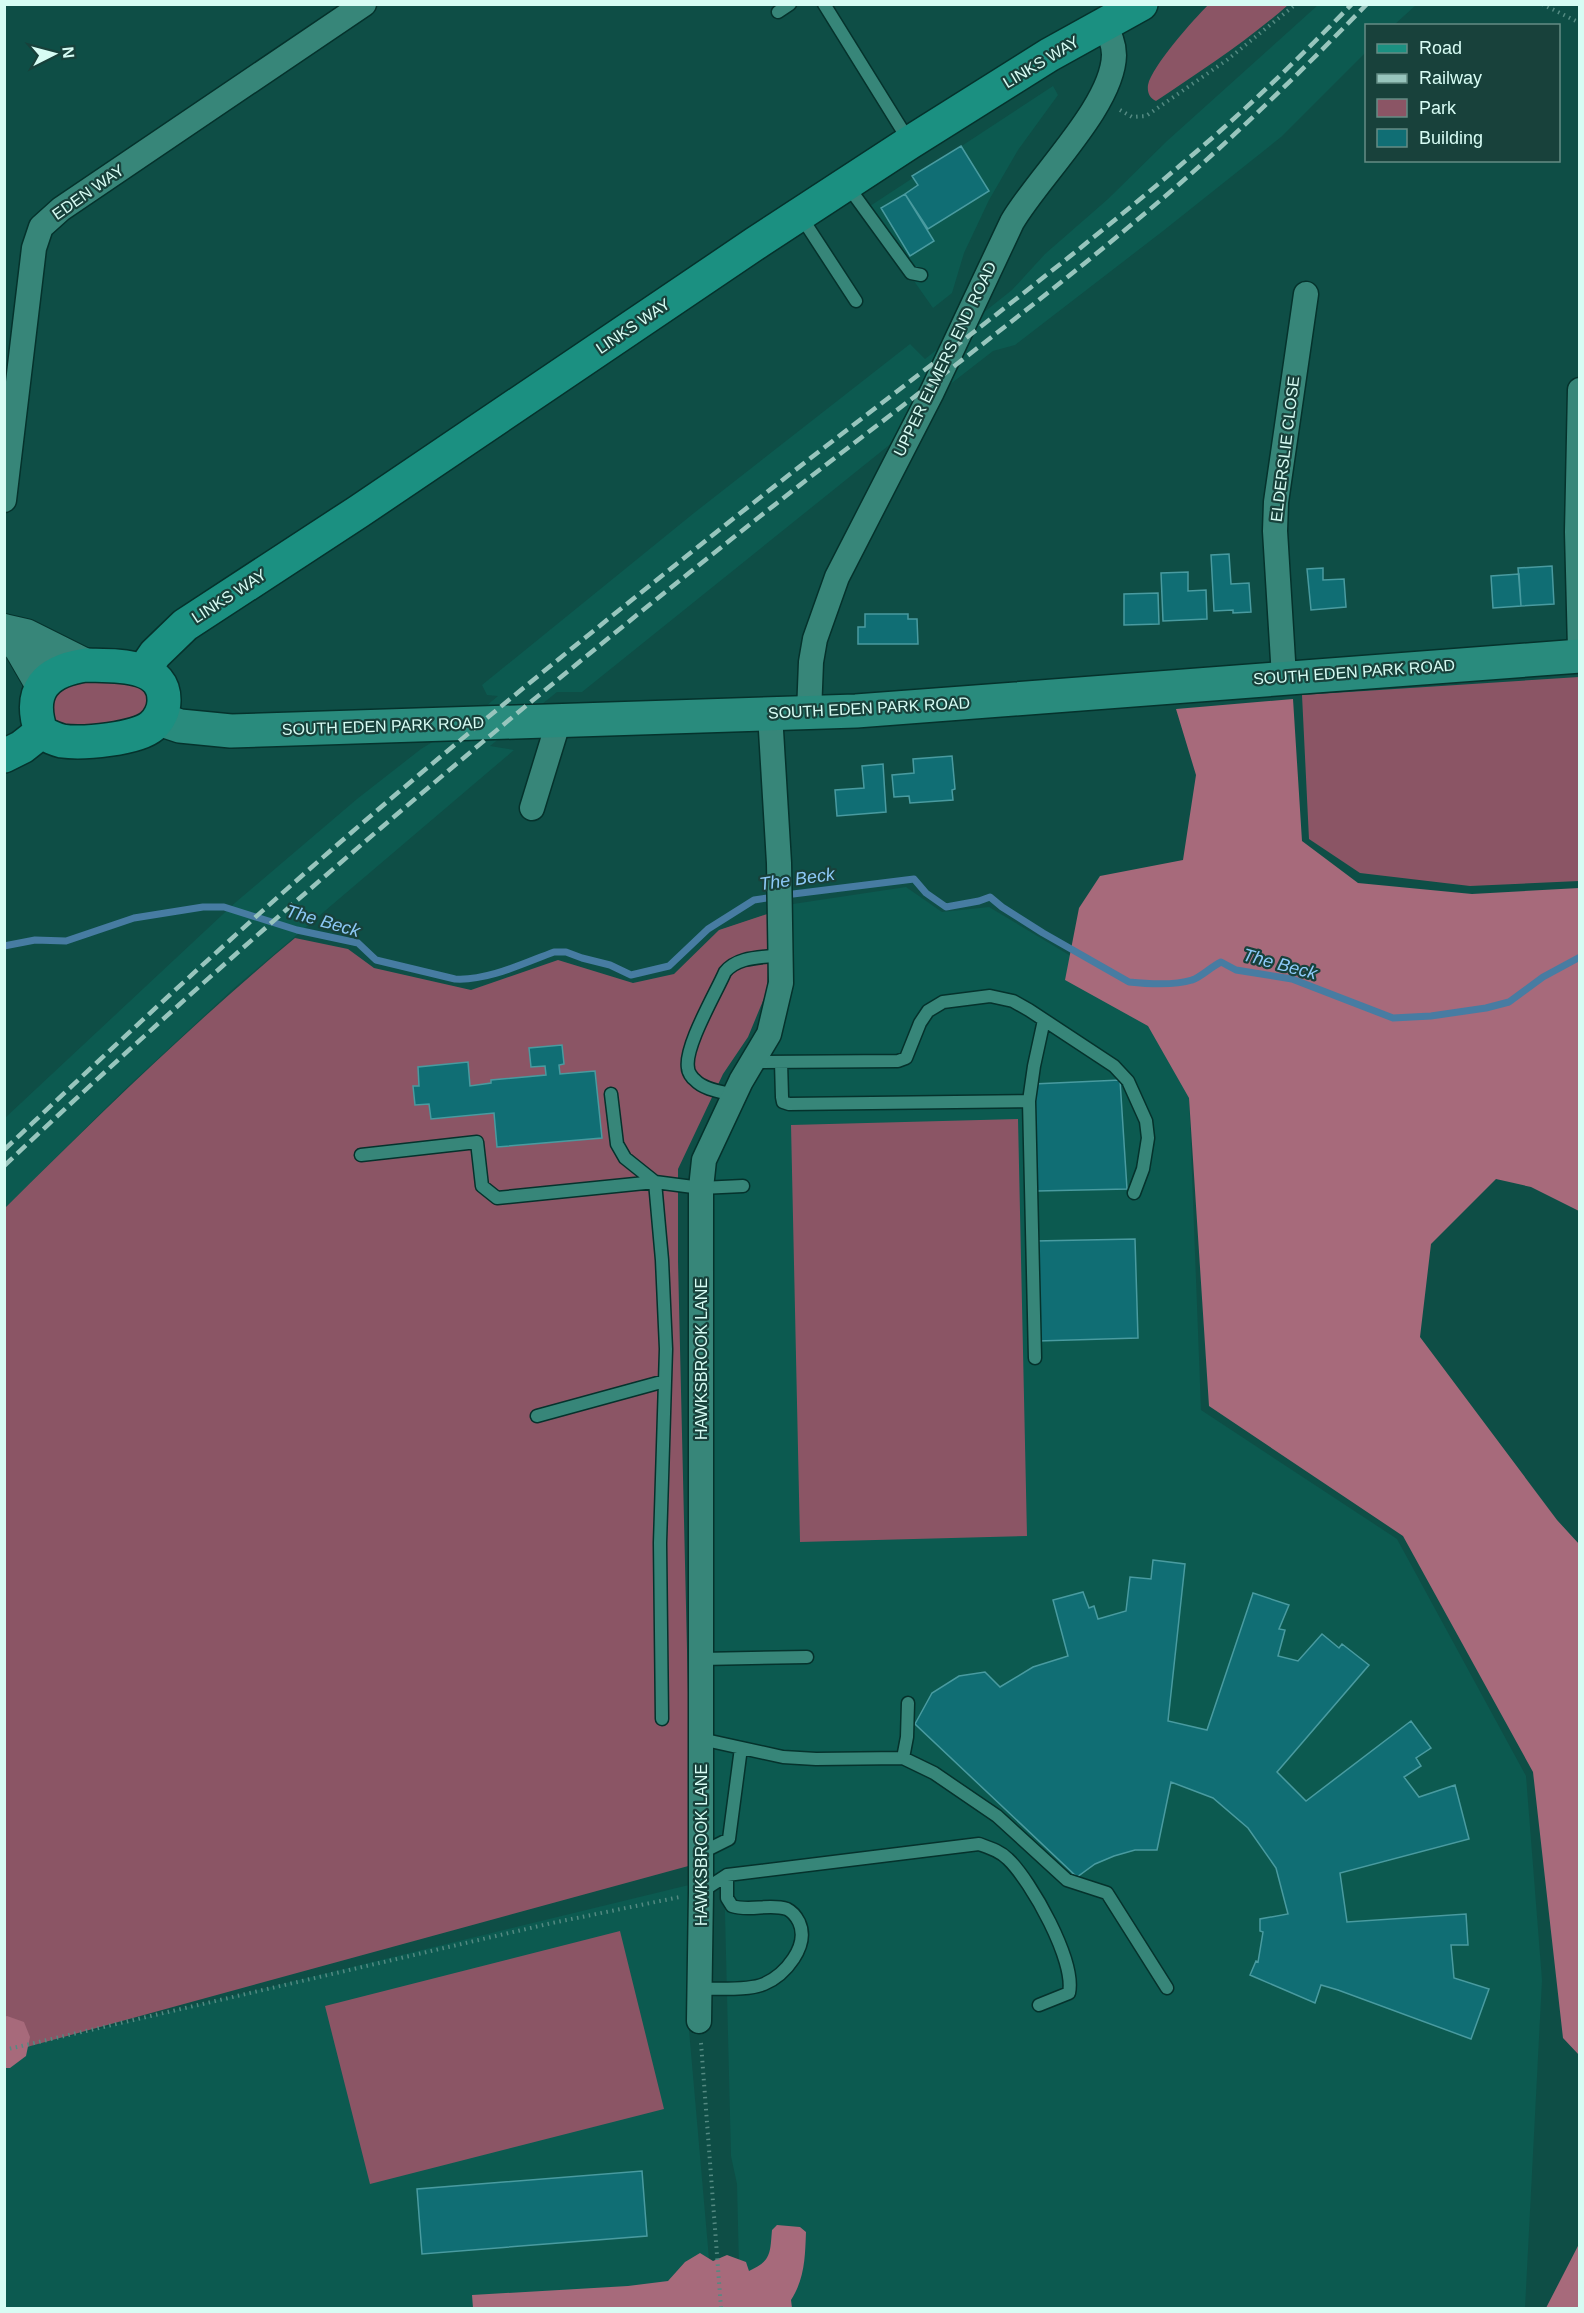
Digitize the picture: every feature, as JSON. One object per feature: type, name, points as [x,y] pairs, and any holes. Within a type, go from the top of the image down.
[{"type":"main road","name":"LINKS WAY","points":[[144,670],[155,654],[185,624],[358,512],[909,142],[1049,55],[1141,4]]},
{"type":"main road","name":"SOUTH EDEN PARK ROAD","points":[[159,719],[180,726],[231,731],[856,711],[1580,656]]},
{"type":"main road","points":[[86,665],[119,666],[144,670],[154,677],[161,686],[164,705],[159,719],[143,732],[84,741],[51,738],[42,732],[37,707],[42,686],[51,675],[65,668],[86,665]]},
{"type":"main road","points":[[4,756],[22,747],[42,732]]},
{"type":"street","name":"EDEN WAY","points":[[4,500],[34,248],[41,226],[61,209],[364,4]]},
{"type":"street","name":"UPPER ELMERS END ROAD","points":[[809,712],[813,651],[824,610],[837,577],[932,392],[994,258],[1026,199],[1086,120],[1099,99],[1108,80],[1114,57],[1111,39],[1104,24]]},
{"type":"street","name":"ELDERSLIE CLOSE","points":[[1284,677],[1275,531],[1276,502],[1306,294]]},
{"type":"street","points":[[1580,390],[1577,532],[1580,649]]},
{"type":"street","points":[[4,630],[26,635],[86,665]]},
{"type":"street","points":[[4,630],[20,648],[42,686]]},
{"type":"street","name":"HAWKSBROOK LANE","points":[[699,2021],[701,1892],[700,1188],[704,1160],[734,1095],[770,1034],[781,983],[779,863],[770,714]]},
{"type":"street","points":[[532,808],[558,720]]},
{"type":"lane","points":[[778,12],[790,4]]},
{"type":"lane","points":[[824,4],[909,142]]},
{"type":"lane","points":[[847,184],[911,273],[921,275]]},
{"type":"lane","points":[[799,214],[856,301]]},
{"type":"lane","points":[[734,1095],[702,1086],[695,1080],[688,1069],[689,1055],[698,1029],[725,972],[731,965],[744,960],[781,956]]},
{"type":"lane","points":[[753,1062],[898,1062],[906,1058],[920,1023],[928,1011],[943,1002],[990,996],[1013,1001],[1114,1066],[1128,1081],[1146,1121],[1148,1138],[1143,1169],[1134,1193]]},
{"type":"lane","points":[[1035,1358],[1029,1101],[1044,1020]]},
{"type":"lane","points":[[781,1062],[782,1097],[783,1102],[789,1104],[1029,1101]]},
{"type":"lane","points":[[611,1094],[617,1144],[625,1158],[655,1182],[662,1271],[665,1381],[660,1543],[662,1719]]},
{"type":"lane","points":[[361,1155],[477,1142],[482,1185],[497,1198],[655,1182],[700,1188],[742,1186]]},
{"type":"lane","points":[[537,1416],[665,1381]]},
{"type":"lane","points":[[701,1659],[807,1657]]},
{"type":"lane","points":[[903,1758],[907,1737],[908,1703]]},
{"type":"lane","points":[[701,1738],[783,1757],[805,1759],[903,1758],[934,1773],[997,1816],[1067,1880],[1107,1893],[1167,1988]]},
{"type":"lane","points":[[701,1853],[729,1839],[741,1748]]},
{"type":"lane","points":[[701,1892],[727,1875],[979,1845],[995,1849],[1008,1859],[1031,1889],[1057,1935],[1066,1967],[1069,1993],[1039,2005]]},
{"type":"lane","points":[[700,1989],[753,1987],[763,1984],[775,1977],[790,1962],[802,1941],[801,1926],[796,1915],[787,1910],[741,1909],[732,1906],[728,1898],[727,1875]]},
{"type":"path","points":[[1099,99],[1132,117],[1146,116],[1227,60],[1296,4]]},
{"type":"path","points":[[1542,4],[1580,23]]},
{"type":"path","points":[[4,2050],[552,1923],[701,1892]]},
{"type":"path","points":[[699,2021],[721,2308]]},
{"type":"shaded area","points":[[1318,5],[1416,5],[1395,24],[1365,24],[1365,53],[1281,137],[1015,345],[993,351],[908,417],[893,442],[582,692],[557,692],[490,746],[514,750],[233,989],[124,1090],[5,1208],[5,1118],[236,902],[357,799],[421,749],[436,740],[446,740],[498,696],[487,695],[482,685],[694,513],[910,344],[925,359],[1012,290],[1045,254],[1108,199],[1167,141]]},
{"type":"shaded area","points":[[1053,86],[1058,95],[1018,150],[989,200],[964,253],[952,293],[933,308],[864,210]]},
{"type":"shaded area","points":[[1293,699],[1302,841],[1358,883],[1472,894],[1579,888],[1579,1211],[1531,1187],[1496,1179],[1431,1244],[1420,1337],[1557,1520],[1579,1544],[1579,2055],[1563,2038],[1533,1772],[1403,1536],[1209,1406],[1189,1098],[1148,1026],[1065,980],[1079,908],[1100,876],[1183,860],[1196,775],[1176,709]]},
{"type":"shaded area","points":[[906,887],[942,912],[989,907],[1131,992],[1185,991],[1201,1410],[1397,1539],[1526,1776],[1542,1980],[1525,2308],[740,2308],[737,2184],[731,2156],[724,1873],[695,1877],[712,1162],[792,982],[793,904]]},
{"type":"shaded area","points":[[693,1884],[689,2030],[712,2293],[479,2308],[5,2308],[4,2052]]},
{"type":"shaded area","points":[[4,2017],[24,2022],[30,2037],[26,2056],[10,2068],[5,2068]]},
{"type":"shaded area","points":[[777,2225],[800,2227],[806,2232],[803,2267],[799,2284],[791,2300],[792,2308],[473,2308],[472,2295],[628,2286],[668,2281],[685,2262],[700,2253],[713,2261],[727,2255],[746,2262],[749,2271],[766,2259],[770,2250],[772,2230]]},
{"type":"shaded area","points":[[1579,2244],[1579,2308],[1546,2308]]},
{"type":"green space","points":[[1209,4],[1288,5],[1207,67],[1156,101],[1151,97],[1148,85],[1157,66]]},
{"type":"green space","points":[[1579,677],[1579,881],[1470,886],[1360,873],[1309,839],[1302,695]]},
{"type":"green space","points":[[126,680],[141,685],[151,702],[145,719],[71,732],[51,723],[48,704],[61,687],[79,683]]},
{"type":"green space","points":[[770,913],[767,991],[748,1037],[723,1074],[678,1169],[678,1261],[692,1865],[5,2053],[5,1208],[183,1036],[295,938],[348,949],[374,968],[471,990],[558,960],[633,983],[674,974],[719,930]]},
{"type":"green space","points":[[1018,1119],[1027,1536],[800,1542],[791,1125]]},
{"type":"green space","points":[[620,1931],[664,2109],[370,2184],[325,2006]]},
{"type":"building","points":[[961,146],[989,191],[928,229],[905,194],[918,185],[912,176]]},
{"type":"building","points":[[905,194],[934,241],[910,256],[881,208]]},
{"type":"building","points":[[1229,554],[1231,584],[1249,583],[1251,612],[1214,611],[1211,555]]},
{"type":"building","points":[[1552,566],[1554,604],[1521,606],[1518,568]]},
{"type":"building","points":[[1323,568],[1323,580],[1344,579],[1346,607],[1311,610],[1307,569]]},
{"type":"building","points":[[1188,572],[1188,591],[1206,590],[1207,619],[1163,621],[1161,573]]},
{"type":"building","points":[[1519,574],[1521,606],[1493,608],[1491,576]]},
{"type":"building","points":[[1158,593],[1159,624],[1124,625],[1124,594]]},
{"type":"building","points":[[865,614],[908,614],[908,619],[917,619],[918,644],[858,644],[858,627],[865,627]]},
{"type":"building","points":[[952,756],[955,789],[952,790],[953,800],[910,803],[909,796],[894,797],[892,775],[914,773],[913,759]]},
{"type":"building","points":[[883,764],[886,812],[837,816],[835,790],[864,788],[862,766]]},
{"type":"building","points":[[562,1045],[564,1064],[559,1065],[560,1074],[595,1071],[602,1138],[497,1147],[494,1113],[431,1119],[429,1104],[415,1105],[413,1086],[419,1086],[418,1067],[468,1062],[470,1086],[491,1083],[491,1080],[546,1075],[545,1066],[531,1067],[529,1048]]},
{"type":"building","points":[[1120,1080],[1127,1189],[1037,1191],[1033,1084]]},
{"type":"building","points":[[1135,1239],[1138,1338],[1038,1341],[1035,1241]]},
{"type":"building","points":[[1153,1560],[1185,1564],[1168,1721],[1207,1730],[1253,1593],[1289,1605],[1279,1629],[1285,1630],[1278,1656],[1298,1661],[1322,1634],[1339,1648],[1342,1644],[1369,1665],[1277,1772],[1306,1801],[1411,1721],[1431,1748],[1416,1758],[1421,1766],[1404,1777],[1419,1797],[1455,1785],[1469,1839],[1340,1873],[1347,1922],[1466,1914],[1468,1945],[1451,1945],[1454,1978],[1489,1989],[1471,2039],[1321,1985],[1315,2003],[1250,1975],[1256,1961],[1258,1962],[1263,1932],[1260,1931],[1260,1919],[1288,1914],[1276,1868],[1248,1828],[1213,1798],[1171,1782],[1157,1850],[1135,1850],[1114,1856],[1095,1864],[1077,1877],[915,1724],[932,1693],[959,1676],[985,1672],[1000,1687],[1033,1667],[1068,1656],[1053,1600],[1083,1592],[1089,1608],[1094,1606],[1098,1619],[1126,1611],[1130,1577],[1151,1579]]},
{"type":"building","points":[[642,2171],[647,2236],[422,2254],[417,2189]]},
{"type":"waterway","name":"The Beck","points":[[785,895],[914,879],[926,893],[946,907],[990,897],[1043,933],[1129,982],[1160,984],[1185,982],[1195,979],[1221,962],[1236,970],[1292,979],[1393,1018],[1431,1016],[1486,1008],[1509,1002],[1543,977],[1580,957]]},
{"type":"waterway","name":"The Beck","points":[[4,946],[35,940],[66,941],[134,918],[203,907],[224,907],[297,930],[358,943],[376,960],[455,979],[493,974],[554,952],[566,952],[610,965],[631,975],[669,966],[708,929],[754,900],[774,897]]},
{"type":"railway","points":[[4,1150],[220,949],[396,794],[529,683],[769,490],[1072,255],[1211,139],[1293,63],[1352,4]]},
{"type":"railway","points":[[4,1166],[181,1003],[454,766],[640,612],[784,497],[1038,301],[1167,195],[1255,115],[1367,4]]}]
